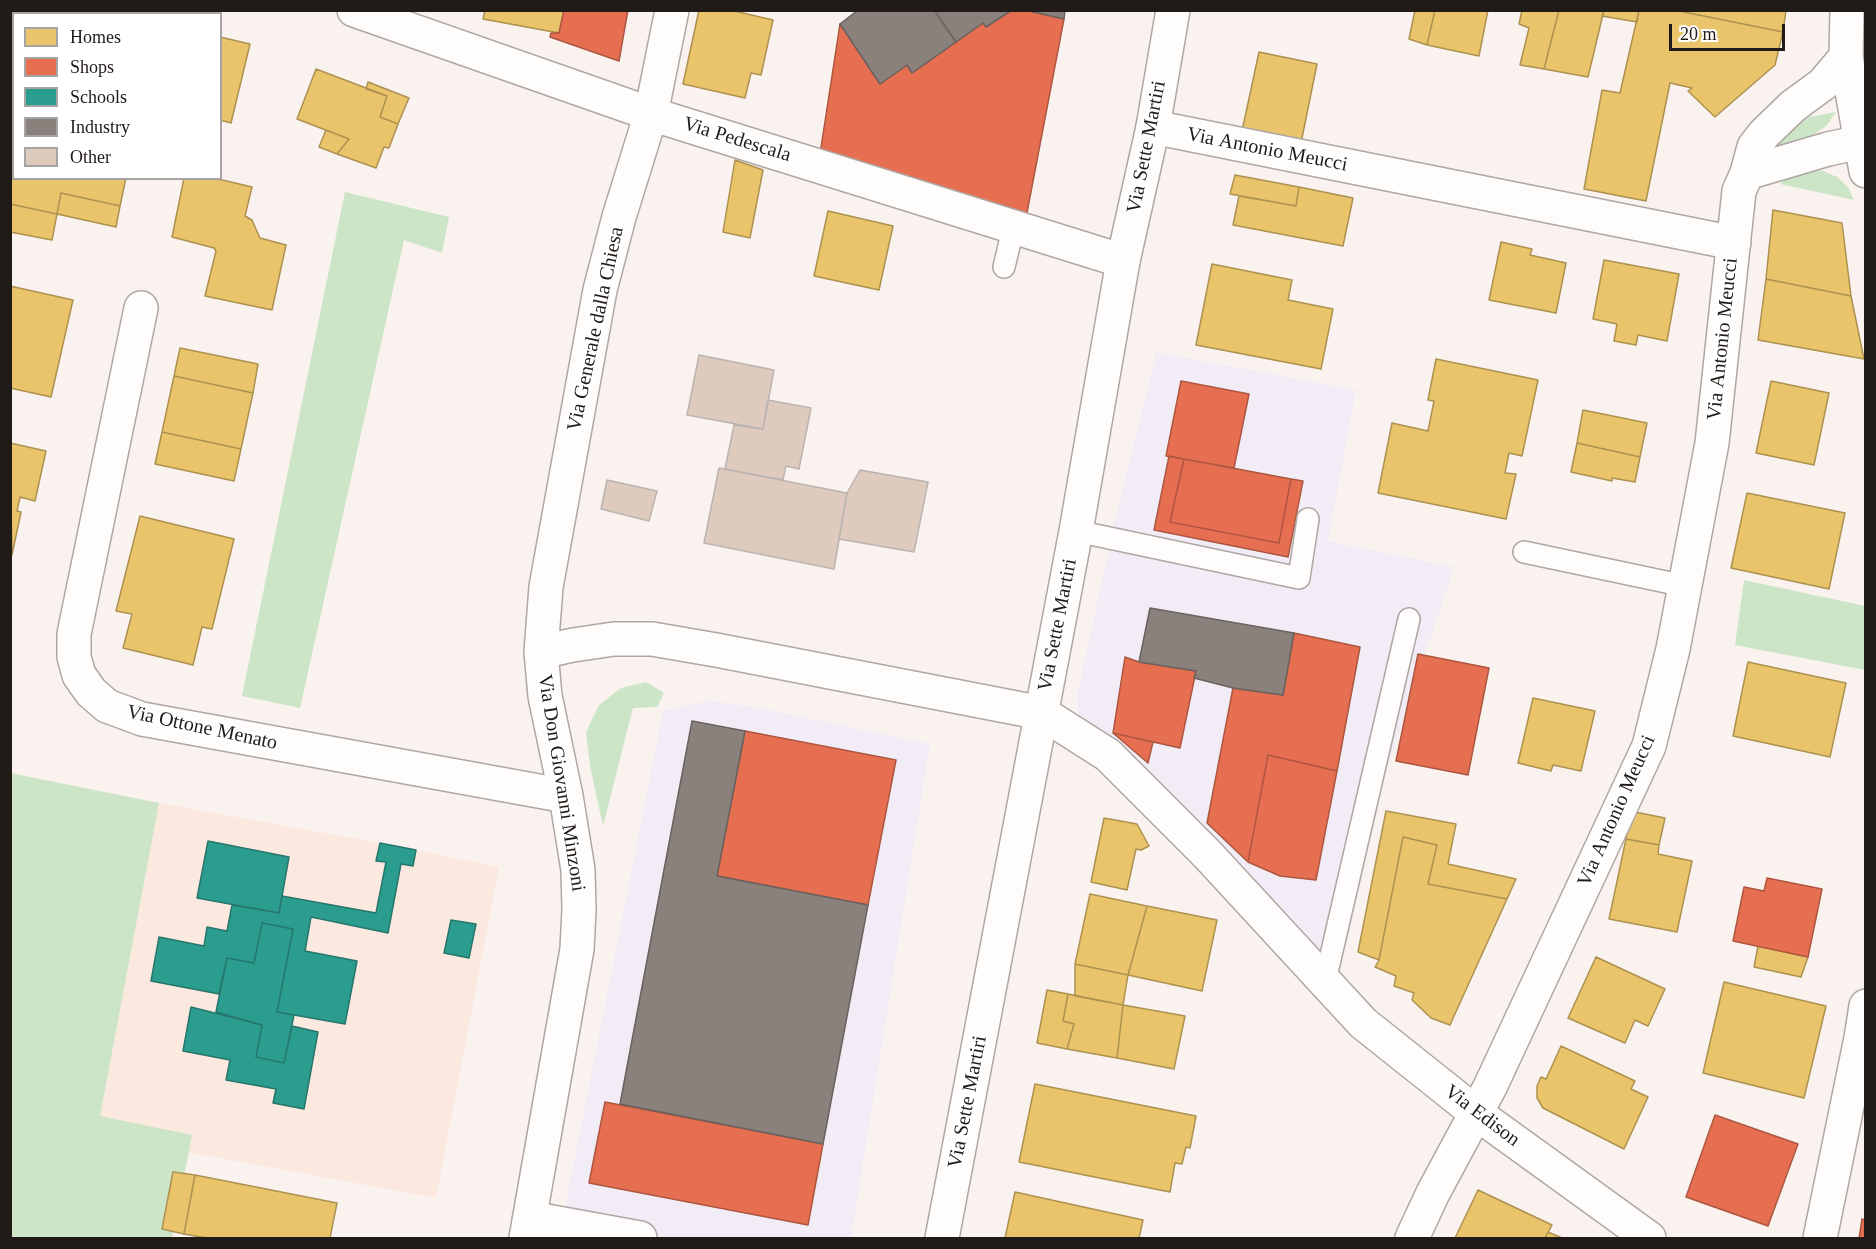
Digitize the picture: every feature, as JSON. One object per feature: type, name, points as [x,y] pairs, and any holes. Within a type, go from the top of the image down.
[{"type":"street","name":"Via Pedescala","points":[[354,10],[651,114],[1014,225],[1123,261]]},
{"type":"street","name":"Via Generale dalla Chiesa","points":[[541,652],[546,587],[600,290],[619,217],[651,114],[672,10]]},
{"type":"street","name":"Via Sette Martiri","points":[[942,1239],[1076,531],[1123,261],[1153,127],[1173,10]]},
{"type":"street","points":[[1747,174],[1828,149],[1863,156],[1846,57],[1847,10]]},
{"type":"street","name":"Via Antonio Meucci","points":[[1412,1239],[1433,1193],[1491,1087],[1650,746],[1673,649],[1712,443],[1739,191],[1747,174],[1754,147],[1793,106],[1822,84],[1846,57]]},
{"type":"street","name":"Via Antonio Meucci","points":[[1153,127],[1734,243]]},
{"type":"street","name":"Via Ottone Menato","points":[[141,308],[74,634],[74,657],[79,675],[91,692],[107,706],[142,719],[566,796]]},
{"type":"street","name":"Via Don Giovanni Minzoni","points":[[528,1228],[577,949],[579,909],[578,870],[566,796],[545,696],[541,652],[614,639],[652,639],[1042,713]]},
{"type":"street","name":"Via Edison","points":[[1042,713],[1108,755],[1208,855],[1363,1023],[1476,1113],[1649,1239]]},
{"type":"street","points":[[1820,1239],[1862,1038],[1866,1006]]},
{"type":"street","points":[[528,1228],[640,1239]]},
{"type":"lane","points":[[1004,267],[1014,225]]},
{"type":"lane","points":[[1076,531],[1299,578],[1308,519]]},
{"type":"lane","points":[[1524,552],[1685,586]]},
{"type":"lane","points":[[1324,981],[1409,619]]},
{"type":"shaded area","points":[[1156,352],[1356,390],[1328,541],[1454,567],[1387,768],[1347,945],[1299,968],[1106,743],[1078,716],[1077,695],[1116,517]]},
{"type":"shaded area","points":[[709,701],[755,707],[930,744],[851,1238],[559,1238],[663,711]]},
{"type":"shaded area","points":[[149,801],[499,867],[436,1198],[84,1133]]},
{"type":"green space","points":[[1836,112],[1827,125],[1809,138],[1790,144],[1774,144],[1796,123],[1810,117]]},
{"type":"green space","points":[[1805,169],[1823,171],[1837,177],[1848,187],[1854,200],[1780,184],[1793,173]]},
{"type":"green space","points":[[345,192],[449,217],[442,253],[404,240],[300,708],[242,696]]},
{"type":"green space","points":[[1744,580],[1865,606],[1865,670],[1735,645]]},
{"type":"green space","points":[[646,682],[664,693],[657,707],[633,708],[603,826],[590,766],[586,732],[599,705],[621,688]]},
{"type":"green space","points":[[10,773],[159,803],[100,1116],[192,1135],[172,1238],[11,1238]]},
{"type":"building: Homes","points":[[10,10],[46,11],[12,12],[12,80],[10,80]]},
{"type":"building: Homes","points":[[73,10],[132,10],[132,12],[73,12]]},
{"type":"building: Homes","points":[[485,10],[564,10],[559,33],[483,19]]},
{"type":"building: Homes","points":[[699,10],[730,10],[773,20],[761,75],[751,73],[745,98],[683,84]]},
{"type":"building: Homes","points":[[1415,10],[1435,10],[1427,45],[1409,39]]},
{"type":"building: Homes","points":[[1435,10],[1488,10],[1479,56],[1427,45]]},
{"type":"building: Homes","points":[[1522,10],[1559,10],[1544,69],[1520,65],[1529,28],[1519,24]]},
{"type":"building: Homes","points":[[1559,10],[1604,10],[1588,77],[1544,69]]},
{"type":"building: Homes","points":[[1604,10],[1639,10],[1637,22],[1602,16]]},
{"type":"building: Homes","points":[[1639,10],[1674,10],[1783,32],[1775,65],[1715,117],[1688,91],[1692,88],[1670,83],[1646,201],[1584,189],[1602,90],[1620,93]]},
{"type":"building: Homes","points":[[1674,10],[1786,10],[1783,32]]},
{"type":"building: Homes","points":[[222,37],[250,44],[231,123],[222,121]]},
{"type":"building: Homes","points":[[1259,52],[1317,64],[1301,143],[1242,131]]},
{"type":"building: Homes","points":[[316,69],[387,96],[380,117],[398,124],[389,148],[384,147],[376,168],[337,154],[349,139],[297,119]]},
{"type":"building: Homes","points":[[368,82],[409,98],[398,124],[380,117],[387,96],[366,89]]},
{"type":"building: Homes","points":[[326,130],[349,139],[337,154],[319,147]]},
{"type":"building: Homes","points":[[10,156],[12,156],[12,180],[126,180],[120,206],[61,193],[57,214],[10,204]]},
{"type":"building: Homes","points":[[735,160],[763,170],[750,238],[723,232]]},
{"type":"building: Homes","points":[[1235,175],[1299,187],[1296,206],[1230,194]]},
{"type":"building: Homes","points":[[184,180],[222,180],[252,187],[245,216],[252,220],[260,238],[286,245],[272,310],[205,296],[216,251],[214,248],[172,237]]},
{"type":"building: Homes","points":[[1299,187],[1353,198],[1343,246],[1233,225],[1239,196],[1296,206]]},
{"type":"building: Homes","points":[[61,193],[120,206],[116,227],[57,214]]},
{"type":"building: Homes","points":[[10,204],[57,214],[52,240],[10,232]]},
{"type":"building: Homes","points":[[1773,210],[1842,223],[1851,296],[1766,279]]},
{"type":"building: Homes","points":[[828,211],[893,226],[879,290],[814,276]]},
{"type":"building: Homes","points":[[1501,242],[1532,249],[1530,255],[1566,263],[1556,313],[1489,300]]},
{"type":"building: Homes","points":[[1604,260],[1679,274],[1667,341],[1638,335],[1636,345],[1614,341],[1617,324],[1593,319]]},
{"type":"building: Homes","points":[[1212,264],[1292,280],[1288,300],[1333,309],[1321,369],[1196,345]]},
{"type":"building: Homes","points":[[1766,279],[1851,296],[1864,359],[1758,340]]},
{"type":"building: Homes","points":[[10,286],[73,300],[51,397],[10,388]]},
{"type":"building: Homes","points":[[180,348],[258,364],[253,393],[174,376]]},
{"type":"building: Homes","points":[[1436,359],[1538,380],[1522,456],[1509,453],[1505,473],[1516,474],[1506,519],[1378,493],[1392,423],[1428,431],[1434,401],[1428,400]]},
{"type":"building: Homes","points":[[174,376],[253,393],[241,449],[162,432]]},
{"type":"building: Homes","points":[[1771,381],[1829,393],[1814,465],[1756,453]]},
{"type":"building: Homes","points":[[1583,410],[1647,423],[1640,457],[1577,443]]},
{"type":"building: Homes","points":[[162,432],[241,449],[234,481],[155,464]]},
{"type":"building: Homes","points":[[10,443],[46,451],[35,501],[20,497],[17,511],[21,512],[12,555]]},
{"type":"building: Homes","points":[[1577,443],[1640,457],[1635,482],[1612,478],[1612,481],[1571,472]]},
{"type":"building: Homes","points":[[1747,493],[1845,513],[1829,589],[1731,568]]},
{"type":"building: Homes","points":[[140,516],[234,539],[212,629],[202,627],[193,665],[123,648],[132,614],[116,611]]},
{"type":"building: Homes","points":[[1748,662],[1846,683],[1830,757],[1733,736]]},
{"type":"building: Homes","points":[[1533,698],[1595,711],[1581,771],[1553,765],[1551,771],[1518,763]]},
{"type":"building: Homes","points":[[1386,811],[1456,824],[1448,864],[1516,879],[1507,899],[1428,884],[1437,845],[1403,837],[1379,960],[1358,952]]},
{"type":"building: Homes","points":[[1630,811],[1665,818],[1659,845],[1626,839]]},
{"type":"building: Homes","points":[[1104,818],[1137,824],[1149,846],[1141,850],[1136,849],[1127,890],[1091,882]]},
{"type":"building: Homes","points":[[1403,837],[1437,845],[1428,884],[1507,899],[1450,1025],[1431,1018],[1412,1000],[1414,993],[1394,986],[1396,976],[1375,967],[1379,960]]},
{"type":"building: Homes","points":[[1626,839],[1659,845],[1658,854],[1692,861],[1677,932],[1609,919]]},
{"type":"building: Homes","points":[[1090,894],[1147,906],[1128,975],[1075,964]]},
{"type":"building: Homes","points":[[1147,906],[1217,920],[1202,991],[1128,975]]},
{"type":"building: Homes","points":[[1758,946],[1808,957],[1801,977],[1754,967]]},
{"type":"building: Homes","points":[[1596,957],[1665,989],[1648,1026],[1635,1020],[1625,1043],[1568,1018]]},
{"type":"building: Homes","points":[[1075,964],[1128,975],[1123,1005],[1075,996]]},
{"type":"building: Homes","points":[[1724,982],[1826,1006],[1804,1098],[1703,1073]]},
{"type":"building: Homes","points":[[1047,990],[1068,994],[1063,1021],[1074,1024],[1067,1049],[1037,1043]]},
{"type":"building: Homes","points":[[1068,994],[1123,1005],[1117,1058],[1067,1049],[1074,1024],[1063,1021]]},
{"type":"building: Homes","points":[[1123,1005],[1185,1016],[1174,1069],[1117,1058]]},
{"type":"building: Homes","points":[[1561,1046],[1635,1081],[1631,1089],[1648,1097],[1624,1149],[1543,1108],[1537,1098],[1537,1086],[1541,1077],[1546,1079]]},
{"type":"building: Homes","points":[[1035,1084],[1196,1116],[1190,1148],[1186,1147],[1182,1164],[1175,1163],[1170,1192],[1019,1162]]},
{"type":"building: Homes","points":[[173,1172],[195,1175],[184,1234],[162,1229]]},
{"type":"building: Homes","points":[[195,1175],[337,1203],[330,1238],[207,1238],[184,1234]]},
{"type":"building: Homes","points":[[1478,1190],[1552,1225],[1545,1238],[1455,1238]]},
{"type":"building: Homes","points":[[1015,1192],[1143,1220],[1139,1238],[1005,1238]]},
{"type":"building: Homes","points":[[1548,1232],[1562,1238],[1545,1238]]},
{"type":"building: Shops","points":[[564,10],[628,10],[619,61],[550,37],[551,33],[559,33]]},
{"type":"building: Shops","points":[[1012,10],[1025,10],[1064,19],[1025,223],[820,154],[840,24],[880,84],[907,65],[912,73],[983,23],[986,27]]},
{"type":"building: Shops","points":[[1181,381],[1249,394],[1234,468],[1166,456]]},
{"type":"building: Shops","points":[[1169,456],[1184,459],[1170,522],[1279,543],[1291,479],[1303,481],[1288,557],[1154,530]]},
{"type":"building: Shops","points":[[1184,459],[1291,479],[1279,543],[1170,522]]},
{"type":"building: Shops","points":[[1294,633],[1360,647],[1337,771],[1268,755],[1248,862],[1207,823],[1233,688],[1283,695]]},
{"type":"building: Shops","points":[[1418,654],[1489,668],[1468,775],[1396,761]]},
{"type":"building: Shops","points":[[1125,657],[1139,662],[1196,671],[1180,748],[1113,733]]},
{"type":"building: Shops","points":[[745,731],[896,760],[868,905],[717,876]]},
{"type":"building: Shops","points":[[1113,733],[1153,742],[1148,763]]},
{"type":"building: Shops","points":[[1268,755],[1337,771],[1316,880],[1280,876],[1248,862]]},
{"type":"building: Shops","points":[[1767,878],[1822,889],[1808,957],[1733,941],[1744,887],[1764,891]]},
{"type":"building: Shops","points":[[605,1102],[823,1144],[808,1225],[589,1183]]},
{"type":"building: Shops","points":[[1715,1115],[1798,1144],[1768,1226],[1686,1197]]},
{"type":"building: Shops","points":[[1862,1219],[1866,1220],[1866,1238],[1859,1238]]},
{"type":"building: Schools","points":[[208,841],[289,857],[279,913],[197,898]]},
{"type":"building: Schools","points":[[380,843],[416,850],[413,866],[401,864],[388,933],[311,917],[305,951],[357,961],[345,1024],[277,1012],[293,929],[262,923],[254,963],[227,958],[219,994],[151,981],[159,937],[204,946],[207,927],[227,931],[232,905],[279,913],[282,896],[376,913],[386,862],[376,861]]},
{"type":"building: Schools","points":[[451,920],[476,924],[469,958],[444,953]]},
{"type":"building: Schools","points":[[262,923],[293,929],[277,1012],[294,1015],[284,1063],[256,1057],[262,1025],[216,1012],[227,958],[254,963]]},
{"type":"building: Schools","points":[[191,1007],[262,1025],[256,1057],[284,1063],[292,1026],[318,1032],[304,1109],[273,1103],[276,1089],[226,1080],[230,1060],[183,1051]]},
{"type":"building: Industry","points":[[858,10],[934,10],[956,42],[912,73],[907,65],[880,84],[840,24]]},
{"type":"building: Industry","points":[[934,10],[1012,10],[986,27],[983,23],[956,42]]},
{"type":"building: Industry","points":[[1025,10],[1065,10],[1064,19]]},
{"type":"building: Industry","points":[[1150,608],[1294,633],[1283,695],[1233,688],[1194,678],[1196,671],[1139,662]]},
{"type":"building: Industry","points":[[692,721],[745,731],[717,876],[868,905],[823,1144],[620,1104]]},
{"type":"building: Other","points":[[699,355],[774,370],[763,429],[687,415]]},
{"type":"building: Other","points":[[768,400],[811,408],[799,469],[786,466],[783,480],[725,469],[734,425],[763,429]]},
{"type":"building: Other","points":[[719,468],[847,493],[834,569],[704,543]]},
{"type":"building: Other","points":[[860,470],[928,482],[914,552],[839,539],[847,493]]},
{"type":"building: Other","points":[[607,480],[657,491],[649,521],[601,509]]}]
